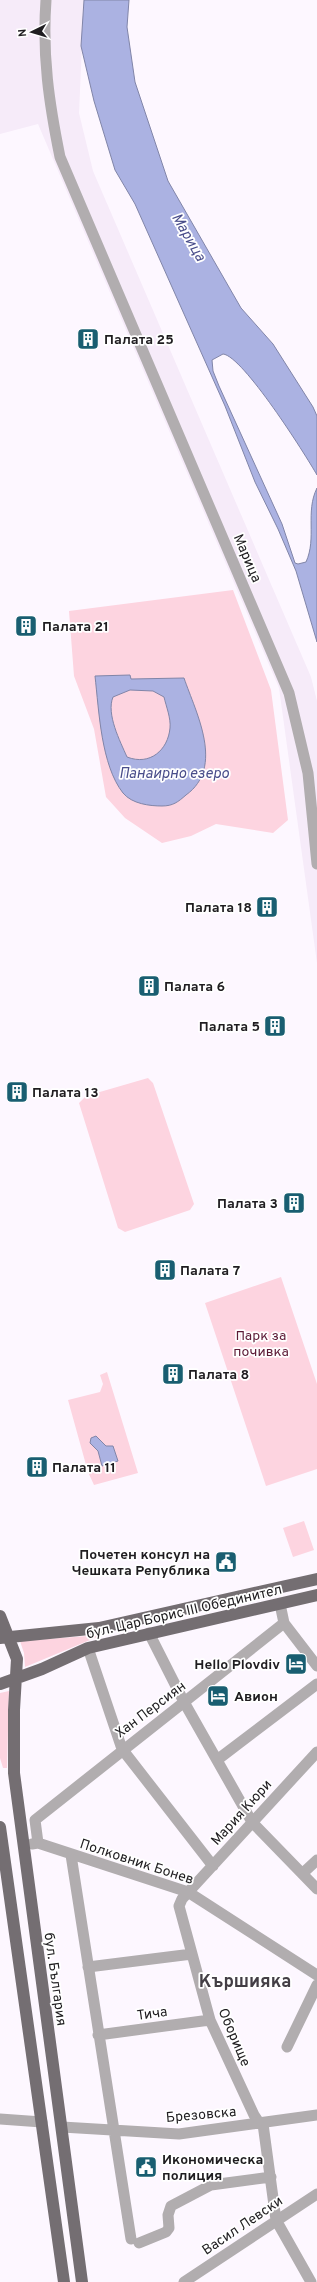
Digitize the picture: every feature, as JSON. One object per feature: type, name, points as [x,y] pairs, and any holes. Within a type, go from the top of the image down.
[{"type":"main road","name":"бул. Цар Борис III Обединител","points":[[4,1638],[99,1628],[317,1579]]},
{"type":"main road","name":"бул. Цар Борис III Обединител","points":[[0,1684],[88,1648],[317,1596]]},
{"type":"main road","name":"бул. България","points":[[0,1616],[4,1638],[17,1659],[15,1679],[14,1773],[82,2282]]},
{"type":"main road","points":[[0,1827],[64,2282]]},
{"type":"street","name":"Марица","points":[[46,0],[43,35],[47,94],[60,156],[289,693],[308,773],[317,864]]},
{"type":"street","points":[[280,1604],[284,1623],[317,1666]]},
{"type":"street","name":"Хан Персиян","points":[[38,1843],[35,1820],[122,1749],[284,1623]]},
{"type":"street","points":[[149,1633],[184,1702],[252,1822],[317,1889]]},
{"type":"street","points":[[88,1648],[122,1749],[213,1866]]},
{"type":"street","points":[[216,1760],[317,1684]]},
{"type":"street","name":"Мария Кюри","points":[[188,1892],[317,1752]]},
{"type":"street","name":"Полковник Бонев","points":[[23,1844],[38,1843],[188,1892],[317,1975]]},
{"type":"street","points":[[71,1855],[98,2035],[135,2241],[166,2232],[169,2228],[168,2210],[171,2206],[211,2185],[271,2177]]},
{"type":"street","points":[[303,1874],[317,1860]]},
{"type":"street","name":"Оборище","points":[[188,1892],[179,1906],[210,2020],[254,2116],[262,2124],[271,2177],[276,2220],[311,2282]]},
{"type":"street","points":[[88,1968],[192,1954]]},
{"type":"street","points":[[287,2048],[317,1985]]},
{"type":"street","name":"Тича","points":[[98,2035],[210,2020]]},
{"type":"street","name":"Брезовска","points":[[62,2127],[178,2134],[262,2124],[317,2115]]},
{"type":"street","points":[[0,2119],[42,2122]]},
{"type":"street","name":"Васил Левски","points":[[186,2282],[276,2220],[317,2194]]},
{"type":"shaded area","points":[[0,0],[84,0],[79,113],[93,171],[311,677],[317,701],[317,963],[279,688],[38,124],[0,134]]},
{"type":"green space","points":[[233,590],[271,690],[288,820],[273,833],[216,824],[191,836],[162,843],[125,818],[106,797],[94,729],[74,676],[69,611]]},
{"type":"green space","points":[[148,1078],[153,1083],[194,1204],[190,1210],[125,1232],[118,1228],[79,1103],[86,1096]]},
{"type":"green space","name":"Парк за почивка","points":[[281,1277],[317,1384],[317,1469],[266,1486],[205,1303]]},
{"type":"green space","points":[[107,1372],[138,1473],[94,1485],[88,1472],[68,1400],[100,1392],[103,1384],[100,1375]]},
{"type":"green space","points":[[304,1521],[314,1550],[293,1557],[283,1528]]},
{"type":"green space","points":[[102,1635],[25,1667],[24,1653],[20,1641]]},
{"type":"green space","points":[[9,1691],[7,1768],[3,1768],[0,1758],[0,1693]]},
{"type":"water","points":[[84,0],[129,0],[127,27],[135,82],[168,181],[241,308],[273,344],[313,407],[317,416],[317,475],[273,407],[244,371],[232,359],[223,354],[212,360],[213,371],[219,386],[282,524],[295,563],[298,564],[306,562],[309,553],[311,544],[312,506],[317,488],[317,642],[296,571],[278,529],[255,482],[225,406],[135,204],[115,170],[94,101],[81,46]]},
{"type":"water","name":"Панаирно езеро","points":[[130,675],[131,679],[184,678],[200,723],[206,755],[204,770],[198,783],[178,802],[166,806],[147,805],[131,800],[123,793],[110,768],[102,737],[95,676]],"holes":[[[130,690],[153,691],[164,697],[170,720],[169,736],[162,749],[150,758],[135,759],[127,757],[115,727],[111,711],[113,697]]]},
{"type":"water","points":[[96,1436],[106,1446],[113,1446],[118,1461],[102,1466],[98,1451],[90,1443],[91,1438]]},
{"type":"place","name":"Палата 25","points":[[88,339]]},
{"type":"place","name":"Палата 21","points":[[26,626]]},
{"type":"place","name":"Палата 18","points":[[267,907]]},
{"type":"place","name":"Палата 6","points":[[149,986]]},
{"type":"place","name":"Палата 5","points":[[275,1026]]},
{"type":"place","name":"Палата 13","points":[[17,1092]]},
{"type":"place","name":"Палата 3","points":[[294,1203]]},
{"type":"place","name":"Палата 7","points":[[165,1270]]},
{"type":"place","name":"Палата 8","points":[[173,1374]]},
{"type":"place","name":"Палата 11","points":[[37,1467]]},
{"type":"place","name":"Почетен консул на Чешката Република","points":[[226,1562]]},
{"type":"place","name":"Hello Plovdiv","points":[[296,1664]]},
{"type":"place","name":"Авион","points":[[218,1696]]},
{"type":"place","name":"Икономическа полиция","points":[[146,2167]]},
{"type":"district","name":"Кършияка","points":[[245,1981]]}]
